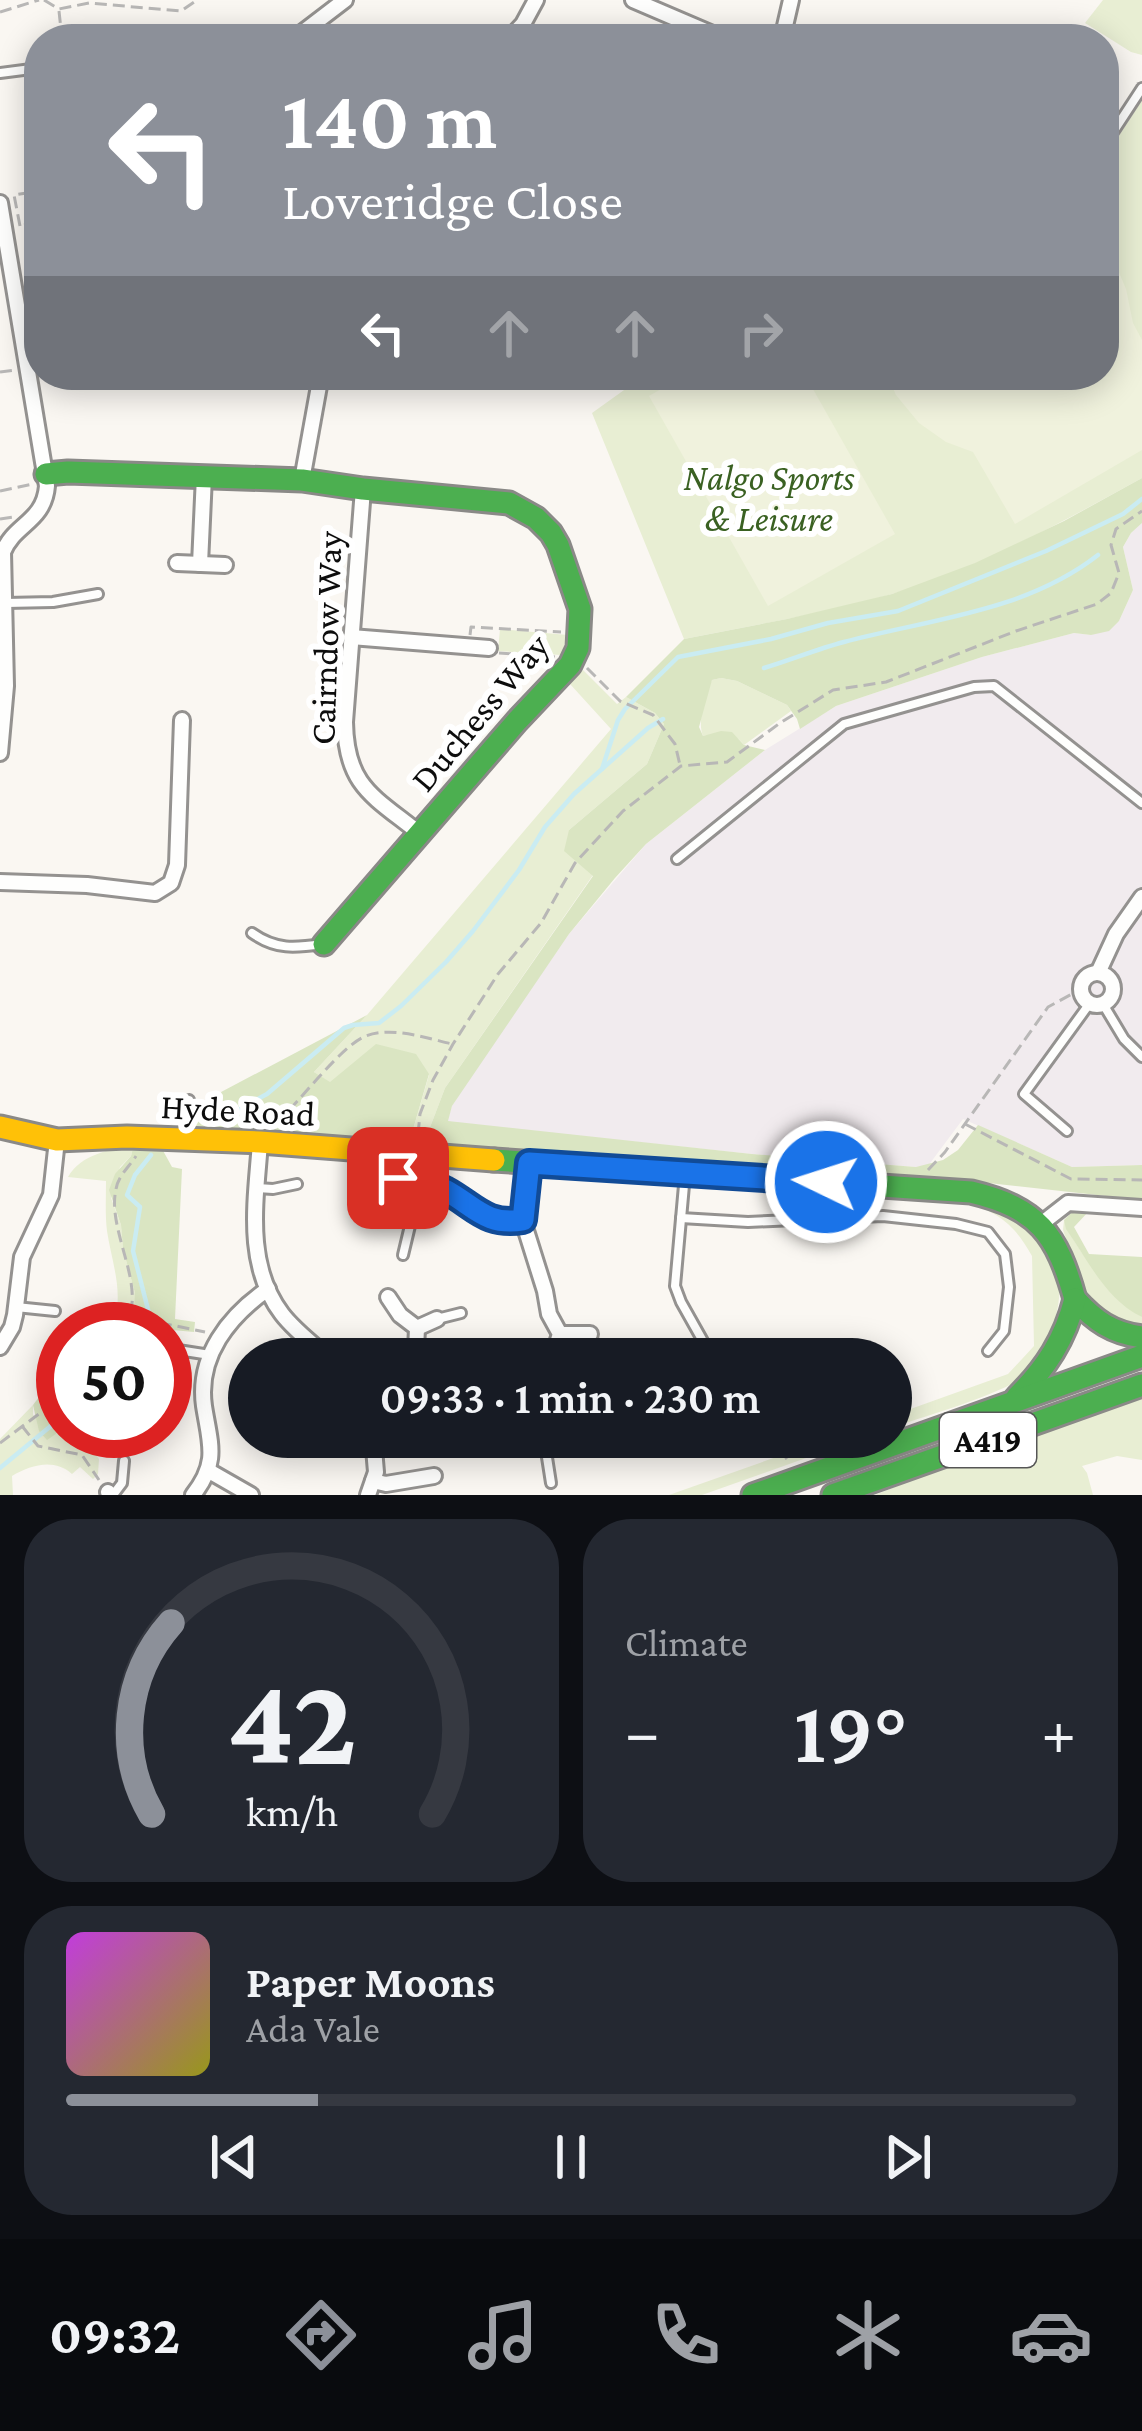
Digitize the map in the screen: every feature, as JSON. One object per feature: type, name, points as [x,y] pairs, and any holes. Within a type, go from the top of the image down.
[{"type":"main road","name":"Duchess Way","points":[[46,478],[68,472],[302,480],[509,503],[528,512],[551,533],[580,609],[581,633],[570,665],[324,944]]},
{"type":"main road","name":"Hyde Road","points":[[0,1127],[57,1140],[138,1137],[260,1142],[920,1188],[984,1195],[1013,1205],[1040,1224]]},
{"type":"main road","points":[[1040,1224],[1053,1237],[1075,1299],[1091,1318],[1107,1330],[1142,1337]]},
{"type":"main road","name":"A419","points":[[1012,1402],[1057,1352],[1075,1299]]},
{"type":"main road","name":"A419","points":[[753,1495],[1142,1356]]},
{"type":"main road","name":"A419","points":[[833,1495],[1142,1385]]},
{"type":"street","points":[[314,24],[345,0]]},
{"type":"street","points":[[633,0],[688,24]]},
{"type":"street","points":[[0,203],[4,261],[24,364]]},
{"type":"street","points":[[0,753],[5,713],[4,539],[37,514],[46,497],[29,390]]},
{"type":"street","points":[[302,480],[318,390]]},
{"type":"street","points":[[200,564],[205,476]]},
{"type":"street","name":"Cairndow Way","points":[[363,489],[345,722],[349,761],[370,791],[419,832]]},
{"type":"street","points":[[177,563],[225,565]]},
{"type":"street","points":[[351,637],[488,648]]},
{"type":"street","points":[[0,882],[87,885],[148,894],[166,888],[177,865],[182,720]]},
{"type":"street","points":[[1098,973],[1116,934],[1142,897]]},
{"type":"street","points":[[1098,973],[1113,986],[1112,997],[1096,1004],[1083,998],[1081,989],[1088,975],[1098,973]]},
{"type":"street","points":[[0,1347],[12,1327],[22,1256],[51,1195],[57,1140]]},
{"type":"street","points":[[260,1142],[256,1251],[268,1289],[285,1317],[307,1338]]},
{"type":"street","points":[[529,1163],[523,1220],[559,1338]]},
{"type":"street","points":[[398,1178],[444,1189],[492,1220],[523,1220]]},
{"type":"street","points":[[414,1207],[418,1181]]},
{"type":"street","points":[[1040,1224],[1068,1204],[1142,1208]]},
{"type":"street","points":[[193,1495],[208,1472],[211,1448],[203,1390],[218,1335],[268,1289]]},
{"type":"street","points":[[388,1297],[400,1315],[418,1328]]},
{"type":"street","points":[[418,1328],[437,1319]]},
{"type":"street","points":[[418,1328],[418,1338]]},
{"type":"street","points":[[560,1334],[590,1334]]},
{"type":"street","points":[[370,1488],[375,1458]]},
{"type":"street","points":[[208,1472],[250,1495]]},
{"type":"street","points":[[370,1488],[434,1476]]},
{"type":"lane","points":[[1119,123],[1142,88]]},
{"type":"lane","points":[[4,603],[53,602],[98,594]]},
{"type":"lane","points":[[677,859],[844,724],[974,686],[994,686],[1142,802]]},
{"type":"lane","points":[[253,933],[284,948],[324,944]]},
{"type":"lane","points":[[1067,1131],[1024,1094],[1096,1004],[1142,1057]]},
{"type":"lane","points":[[185,1139],[189,1100]]},
{"type":"lane","points":[[685,1172],[675,1273],[677,1293],[702,1338]]},
{"type":"lane","points":[[257,1188],[297,1184]]},
{"type":"lane","points":[[404,1255],[414,1207]]},
{"type":"lane","points":[[681,1218],[748,1222],[883,1216],[940,1221],[988,1232],[1005,1254],[1010,1287],[1004,1331],[988,1351]]},
{"type":"lane","points":[[16,1307],[36,1309]]},
{"type":"lane","points":[[437,1319],[461,1313]]},
{"type":"lane","points":[[192,1352],[211,1355]]},
{"type":"lane","points":[[547,1458],[551,1483]]},
{"type":"lane","points":[[108,1494],[122,1483],[124,1461]]},
{"type":"lane","points":[[851,1495],[879,1479]]},
{"type":"path","points":[[0,12],[41,0],[59,9],[89,3],[181,11],[197,0]]},
{"type":"path","points":[[59,9],[60,24]]},
{"type":"path","points":[[24,193],[14,195],[20,226],[24,225]]},
{"type":"path","points":[[0,490],[46,478]]},
{"type":"path","points":[[469,646],[471,627],[581,633]]},
{"type":"path","points":[[620,701],[653,715],[675,744],[681,766]]},
{"type":"path","points":[[920,1188],[931,1165],[1048,1007],[1081,989]]},
{"type":"path","points":[[260,1142],[363,1036],[384,1032],[453,1044]]},
{"type":"path","points":[[964,1124],[1071,1179],[1142,1180]]},
{"type":"path","points":[[132,1302],[114,1195],[117,1182],[139,1152],[138,1137]]},
{"type":"path","points":[[192,1329],[218,1335]]},
{"type":"path","points":[[0,1443],[36,1416]]},
{"type":"path","points":[[22,1426],[38,1446],[82,1455],[108,1494]]},
{"type":"path","points":[[786,1458],[798,1479]]},
{"type":"shaded area","points":[[1142,523],[1142,1165],[1072,1167],[963,1119],[928,1166],[916,1167],[447,1122],[472,1074],[569,934],[646,844],[765,750],[836,706],[982,657],[1074,633],[1091,635],[1119,621],[1133,590],[1123,547]]},
{"type":"green space","points":[[1103,0],[1142,0],[1142,55],[1119,44],[1119,24],[1085,23]]},
{"type":"green space","name":"Nalgo Sports & Leisure","points":[[1142,100],[1142,478],[1020,543],[925,583],[841,608],[684,639],[592,413],[624,390],[1119,390],[1119,136]]},
{"type":"green space","points":[[1119,272],[1142,340],[1142,450],[1015,524],[973,452],[946,442],[919,423],[894,390],[1119,390]]},
{"type":"green space","points":[[660,390],[813,390],[895,534],[768,606],[649,396]]},
{"type":"green space","points":[[1142,478],[1142,523],[1123,547],[1133,590],[1109,631],[1074,633],[982,657],[836,706],[800,729],[787,705],[737,681],[712,680],[699,727],[703,736],[732,732],[744,745],[765,750],[646,844],[615,878],[569,934],[452,1106],[448,1121],[916,1167],[943,1160],[958,1150],[978,1125],[1072,1167],[1142,1165],[1142,1200],[970,1181],[509,1154],[424,1143],[445,1088],[593,876],[564,851],[569,830],[647,764],[664,724],[655,713],[626,697],[684,639],[892,594],[975,563]]},
{"type":"green space","points":[[500,629],[568,635],[561,655],[498,651]]},
{"type":"green space","points":[[583,670],[617,704],[626,697],[655,713],[664,724],[647,764],[569,830],[593,875],[445,1088],[424,1143],[410,1140],[429,1075],[329,1082],[314,1072],[611,729],[570,684]]},
{"type":"green space","points":[[712,680],[737,681],[791,711],[744,745],[730,734],[703,736],[701,716],[707,693]]},
{"type":"green space","points":[[367,1015],[314,1072],[330,1082],[376,1044],[416,1054],[429,1074],[410,1140],[195,1126],[206,1100]]},
{"type":"green space","points":[[134,1144],[131,1156],[120,1167],[111,1198],[121,1225],[135,1302],[117,1302],[107,1231],[106,1181],[68,1177],[88,1158]]},
{"type":"green space","points":[[134,1144],[161,1147],[172,1167],[182,1169],[176,1302],[134,1302],[121,1225],[109,1190],[115,1174],[131,1156]]},
{"type":"green space","points":[[951,1199],[999,1207],[1025,1222],[1051,1253],[1059,1289],[1051,1329],[1033,1365],[1017,1381],[912,1421],[912,1408],[1008,1374],[1034,1346],[1032,1256],[1016,1232],[978,1207]]},
{"type":"green space","points":[[1076,1208],[1089,1211],[1074,1227],[1089,1254],[1142,1257],[1142,1317],[1108,1290],[1066,1229],[1064,1220]]},
{"type":"green space","points":[[1064,1220],[1097,1273],[1142,1317],[1142,1328],[1120,1325],[1084,1291],[1063,1230]]},
{"type":"green space","points":[[1142,1395],[1142,1460],[1117,1456],[1082,1466],[1093,1495],[875,1495],[977,1454]]},
{"type":"green space","points":[[33,1405],[36,1458],[98,1458],[98,1474],[93,1479],[80,1467],[72,1474],[58,1466],[35,1466],[12,1476],[13,1495],[0,1495],[0,1439]]},
{"type":"green space","points":[[774,1458],[806,1458],[702,1495],[669,1495]]},
{"type":"waterway","points":[[602,769],[625,709],[678,657],[898,611],[1046,551],[1123,514],[1142,499]]},
{"type":"waterway","points":[[764,668],[844,642],[1008,602],[1070,574],[1098,555]]},
{"type":"waterway","points":[[222,1118],[267,1094],[344,1028],[379,1023],[401,1006],[473,931],[545,827],[574,794],[663,719]]},
{"type":"waterway","points":[[146,1302],[133,1251],[140,1207],[127,1195],[151,1155]]},
{"type":"waterway","points":[[0,1468],[36,1438]]},
{"type":"traffic: fast","points":[[46,474],[302,480],[509,503],[551,533],[580,609],[578,648],[570,665],[324,944]]},
{"type":"traffic: fast","points":[[494,1160],[971,1192],[1013,1206],[1041,1227],[1061,1257],[1075,1299]]},
{"type":"traffic: fast","points":[[1075,1299],[1105,1325],[1142,1337]]},
{"type":"traffic: fast","points":[[1017,1397],[1053,1352],[1075,1299]]},
{"type":"traffic: fast","points":[[753,1495],[1142,1356]]},
{"type":"traffic: fast","points":[[833,1495],[1142,1385]]},
{"type":"traffic: slow","points":[[0,1127],[57,1140],[127,1137],[260,1142],[494,1160]]},
{"type":"route","points":[[398,1178],[438,1186],[485,1217],[504,1222],[523,1220],[529,1163],[826,1182]]}]
